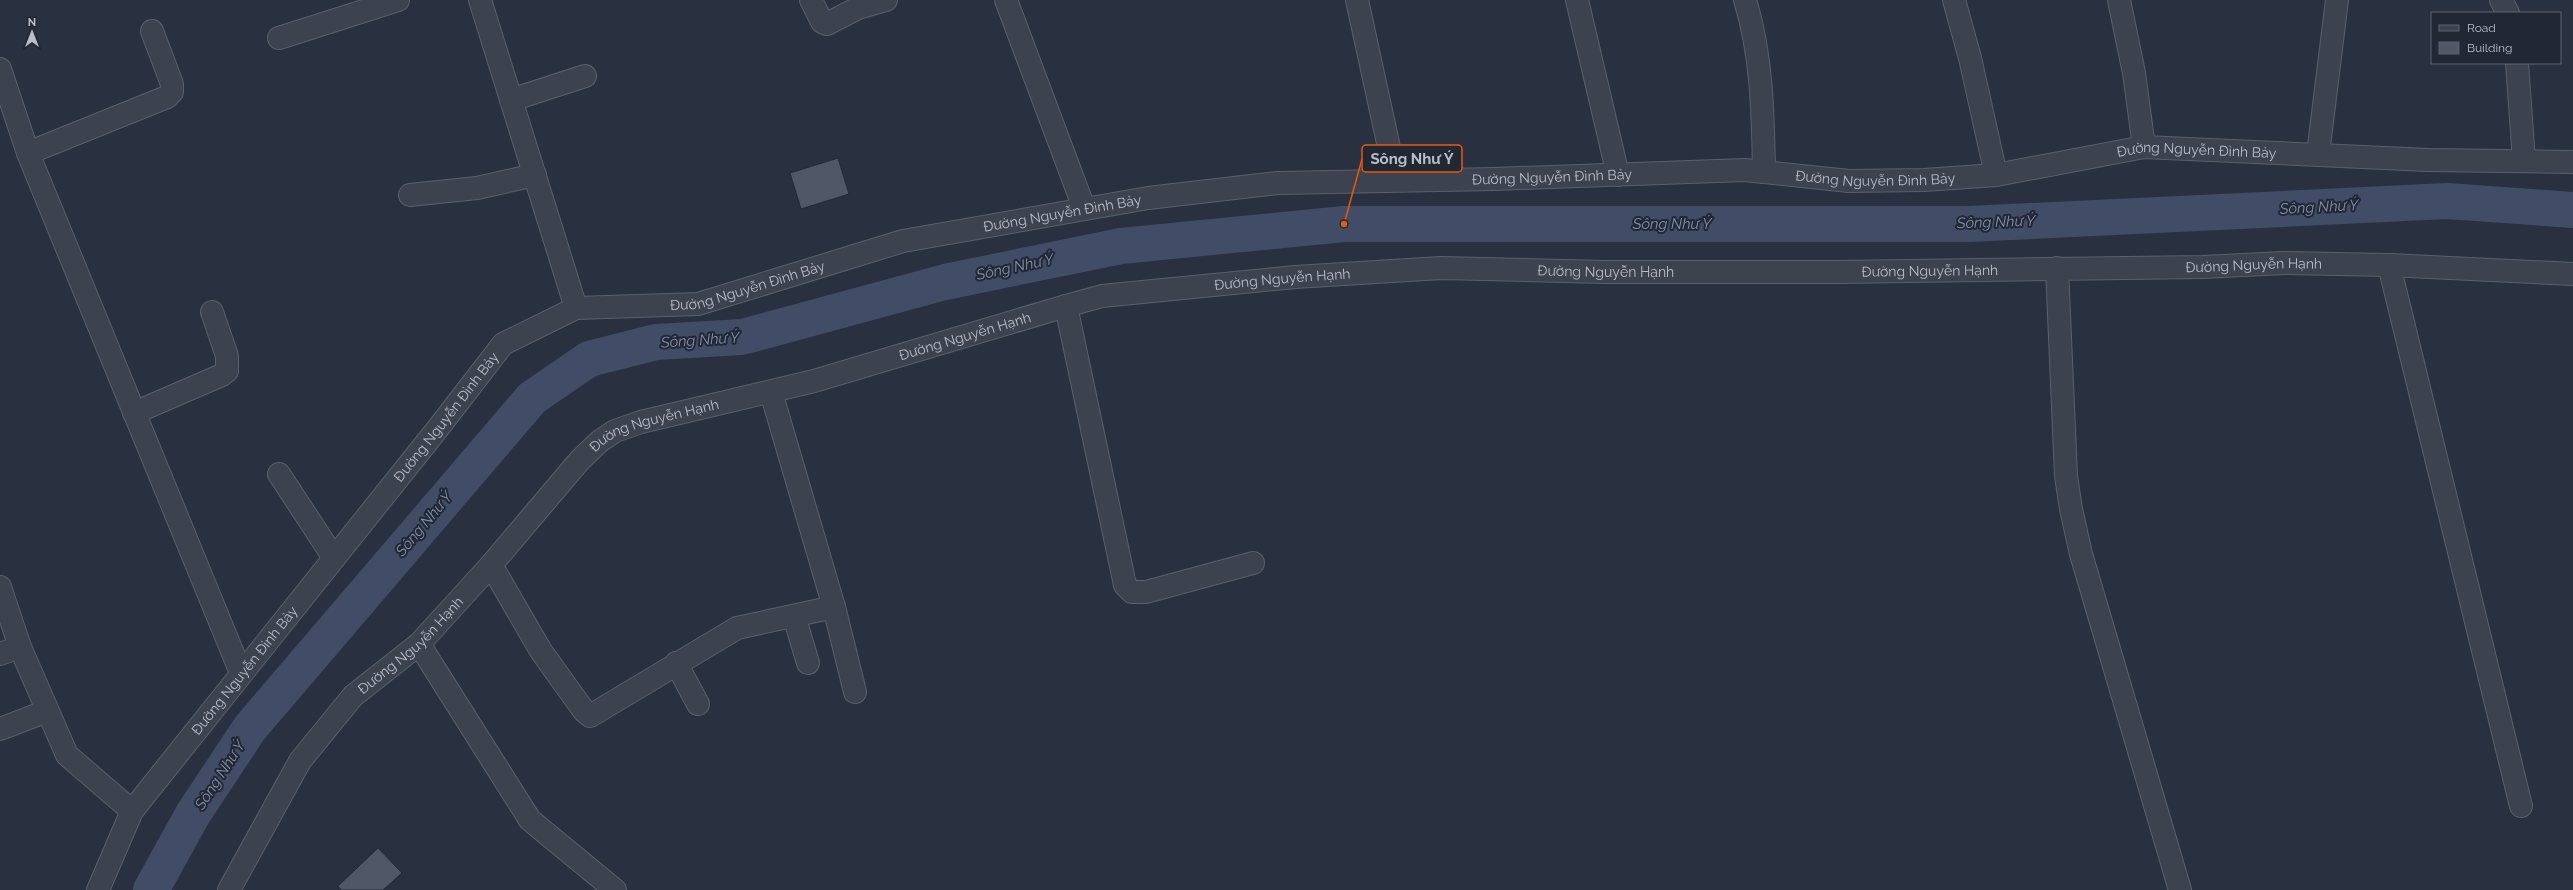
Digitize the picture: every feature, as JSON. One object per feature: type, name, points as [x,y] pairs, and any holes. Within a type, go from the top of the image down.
[{"type":"street","points":[[279,38],[398,0]]},
{"type":"street","points":[[480,0],[576,308]]},
{"type":"street","points":[[811,0],[822,22],[827,24],[858,8],[886,0]]},
{"type":"street","points":[[1006,0],[1084,208]]},
{"type":"street","points":[[1357,0],[1396,180]]},
{"type":"street","points":[[1577,0],[1618,175]]},
{"type":"street","points":[[1745,0],[1757,52],[1761,95],[1764,172]]},
{"type":"street","points":[[1954,0],[1970,58],[1996,176]]},
{"type":"street","points":[[2119,0],[2134,73],[2144,147]]},
{"type":"street","points":[[2318,154],[2337,0]]},
{"type":"street","points":[[2502,0],[2508,12]]},
{"type":"street","points":[[28,153],[167,97],[172,92],[172,84],[152,31]]},
{"type":"street","points":[[2517,64],[2524,161]]},
{"type":"street","points":[[0,69],[28,153],[241,674]]},
{"type":"street","points":[[511,100],[585,76]]},
{"type":"street","name":"Đường Nguyễn Đình Bảy","points":[[98,890],[132,811],[503,344],[576,308],[698,304],[903,241],[1084,208],[1148,198],[1278,183],[1618,175],[1745,170],[1849,181],[1924,180],[1996,176],[2144,147],[2428,160],[2573,162]]},
{"type":"street","points":[[410,195],[477,188],[535,175]]},
{"type":"street","name":"Đường Nguyễn Hạnh","points":[[229,890],[300,761],[354,696],[419,644],[491,565],[580,460],[600,441],[615,431],[641,422],[814,381],[1102,296],[1295,276],[1441,268],[1604,272],[2203,267],[2284,263],[2389,265],[2573,274]]},
{"type":"street","points":[[2389,265],[2521,806]]},
{"type":"street","points":[[2057,268],[2066,476],[2070,509],[2081,554],[2180,890]]},
{"type":"street","points":[[1066,306],[1125,585],[1132,592],[1146,592],[1253,563]]},
{"type":"street","points":[[134,413],[222,375],[227,371],[227,356],[212,312]]},
{"type":"street","points":[[771,392],[834,607],[855,692]]},
{"type":"street","points":[[279,474],[334,558]]},
{"type":"street","points":[[491,565],[541,651],[584,711],[590,716],[676,663],[737,628],[834,607]]},
{"type":"street","points":[[0,587],[10,650],[48,711],[67,755],[132,811]]},
{"type":"street","points":[[794,616],[808,662]]},
{"type":"street","points":[[419,644],[530,820],[615,890]]},
{"type":"street","points":[[676,663],[698,704]]},
{"type":"street","points":[[0,728],[48,711]]},
{"type":"building","points":[[838,158],[849,194],[801,209],[790,173]]},
{"type":"building","points":[[378,848],[402,873],[383,890],[341,890],[338,886]]},
{"type":"waterway","name":"Sông Như Ý","points":[[151,890],[193,814],[250,728],[532,398],[589,359],[656,342],[742,337],[945,282],[1121,246],[1344,224],[1969,224],[2447,201],[2573,210]]},
{"type":"place","name":"Sông Như Ý","points":[[1344,224]]}]
